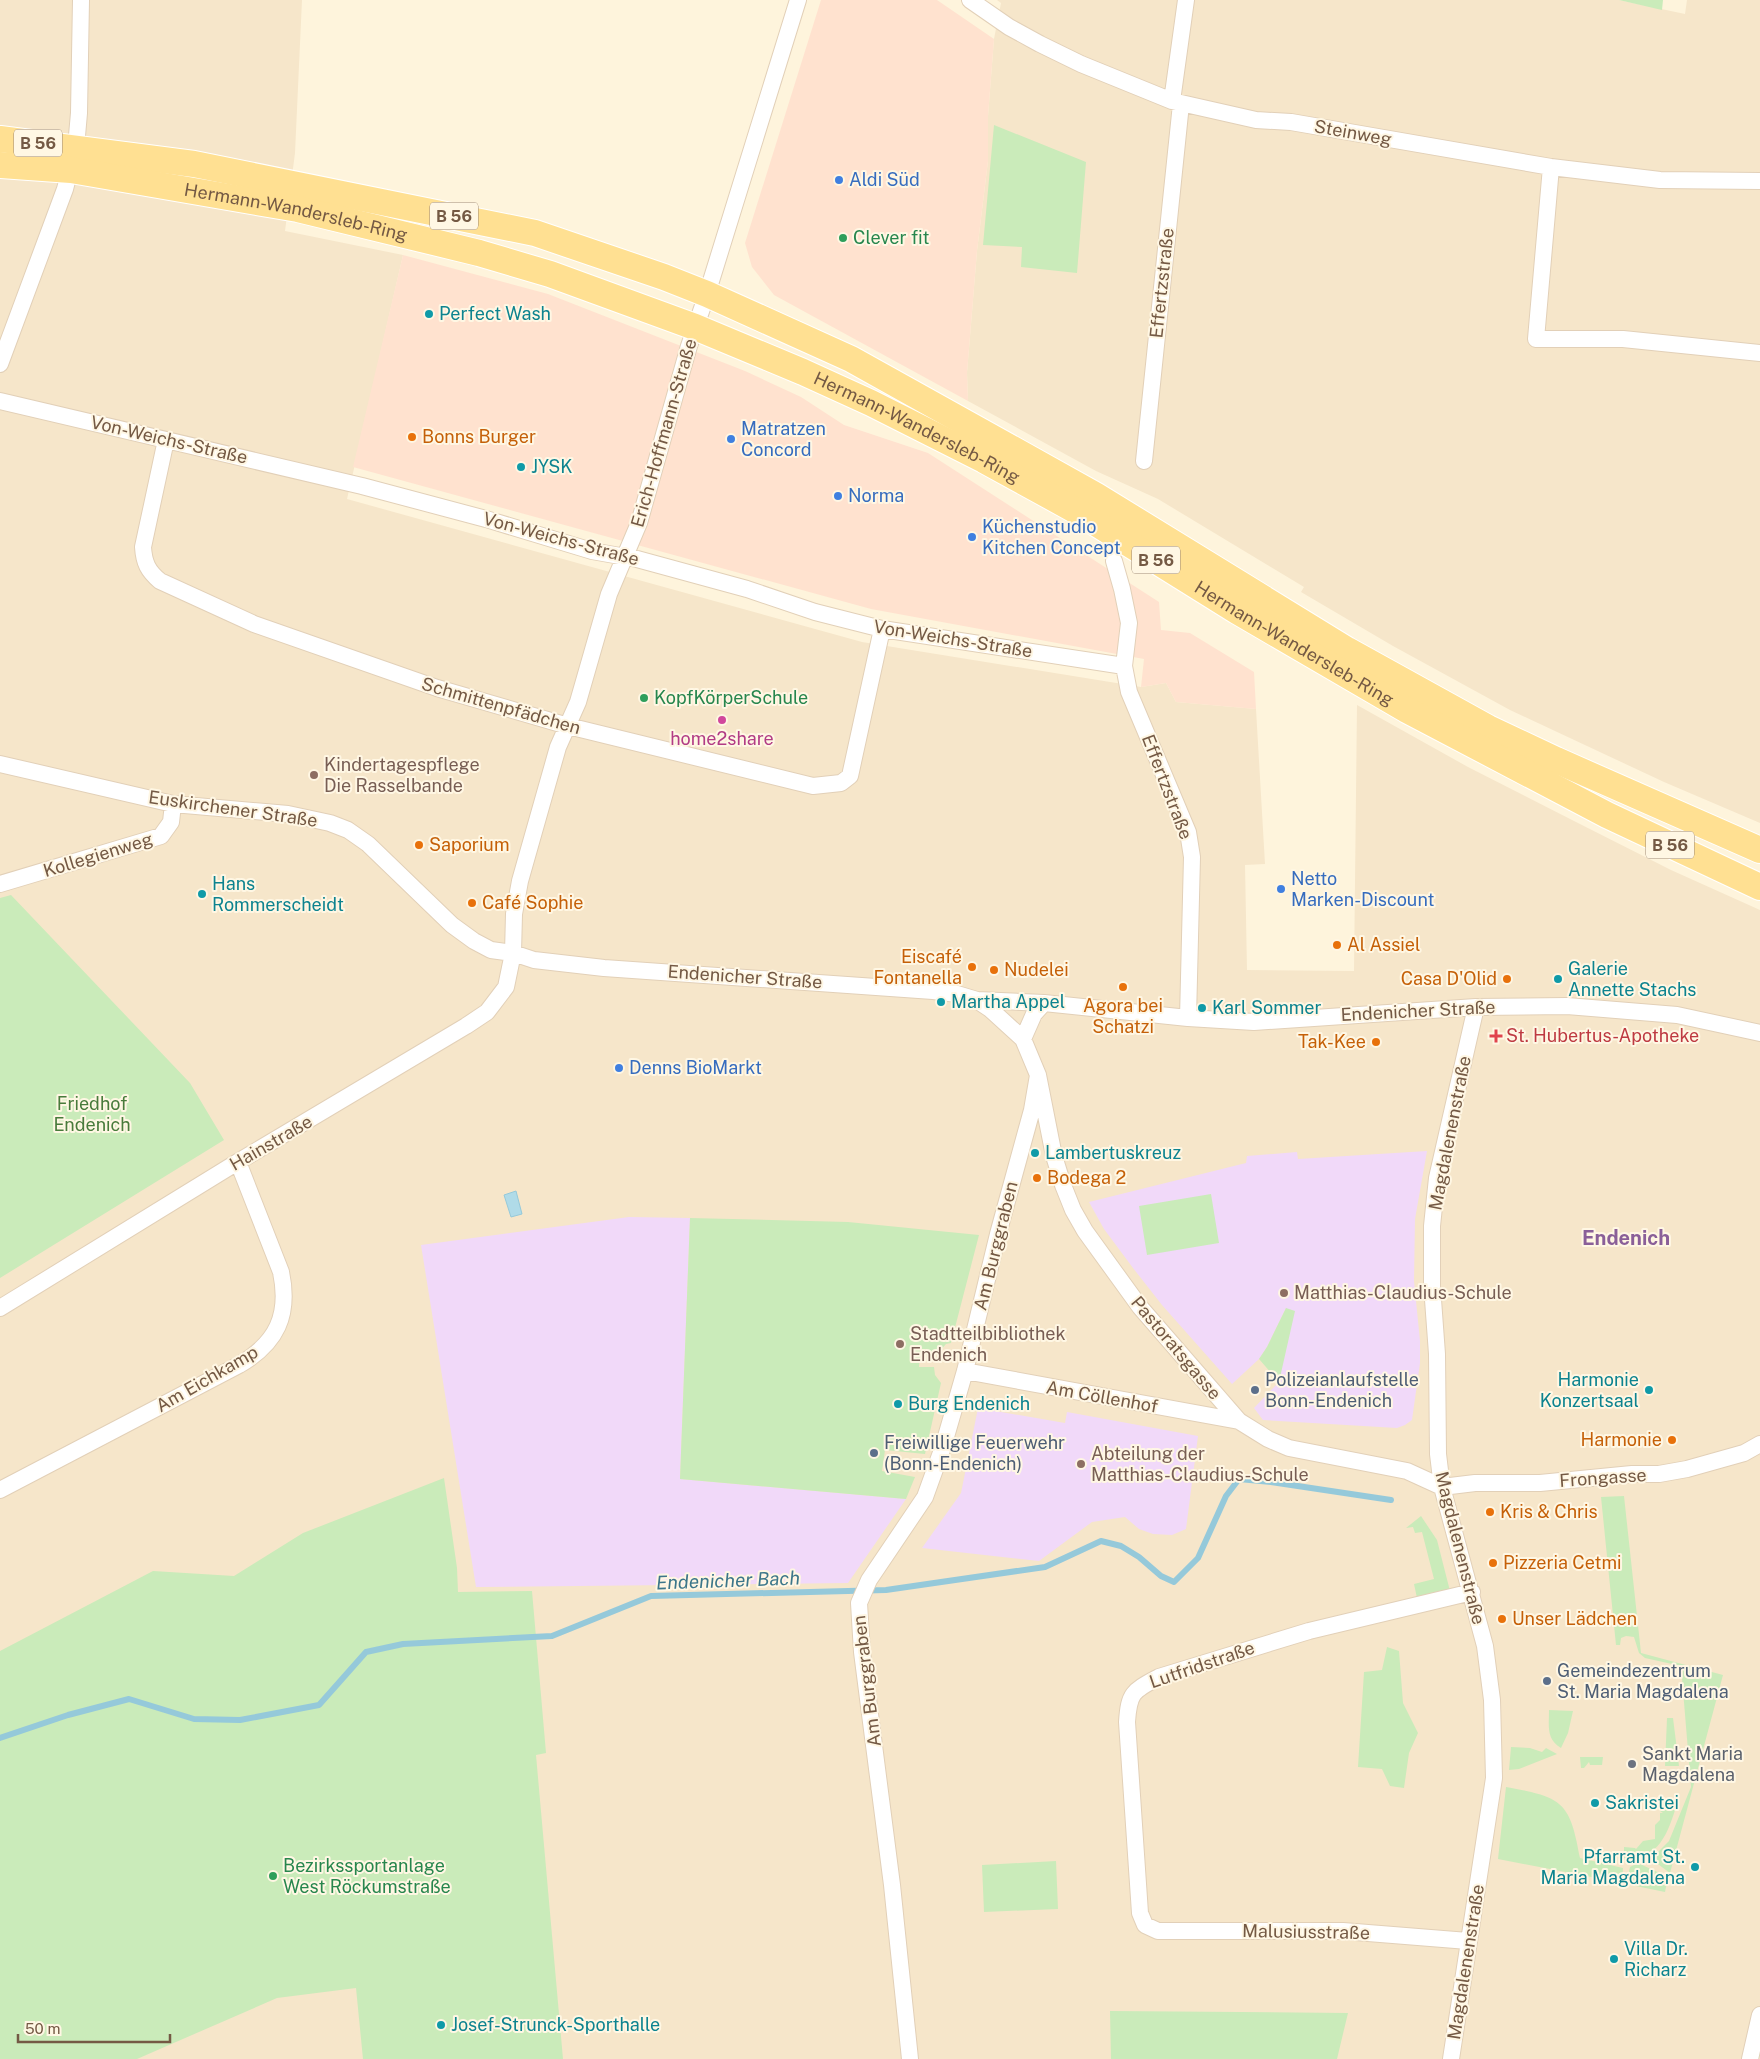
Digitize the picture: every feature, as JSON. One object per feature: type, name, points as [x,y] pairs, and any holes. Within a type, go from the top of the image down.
[{"type":"main road","name":"Hermann-Wandersleb-Ring","points":[[0,139],[479,253],[550,274],[696,326],[863,400],[984,460],[1075,510],[1237,611],[1416,715],[1598,811],[1760,887]]},
{"type":"main road","name":"Hermann-Wandersleb-Ring","points":[[0,165],[74,158],[194,164],[535,233],[664,277],[707,294],[851,359],[1095,494],[1347,650],[1488,728],[1760,850]]},
{"type":"street","points":[[0,364],[74,158],[79,114],[81,0]]},
{"type":"street","name":"Erich-Hoffmann-Straße","points":[[513,953],[514,914],[520,882],[558,747],[578,702],[609,594],[639,523],[668,418],[798,0]]},
{"type":"street","name":"Steinweg","points":[[970,0],[1009,27],[1040,44],[1081,64],[1177,102],[1256,120],[1291,122],[1552,167],[1660,180],[1760,181]]},
{"type":"street","name":"Effertzstraße","points":[[1144,461],[1186,0]]},
{"type":"street","points":[[1552,167],[1536,339],[1623,339],[1760,352]]},
{"type":"street","name":"Von-Weichs-Straße","points":[[0,401],[362,486],[486,519],[592,551],[625,556],[746,589],[815,612],[882,629],[1124,666]]},
{"type":"street","name":"Schmittenpfädchen","points":[[166,440],[143,547],[144,562],[150,573],[160,581],[254,624],[344,656],[437,688],[568,726],[813,786],[841,783],[850,776],[882,629]]},
{"type":"street","name":"Effertzstraße","points":[[1114,560],[1129,623],[1124,666],[1129,692],[1188,832],[1192,857],[1188,1018]]},
{"type":"street","name":"Euskirchener Straße","points":[[0,764],[173,804],[304,817],[330,823],[348,830],[368,844],[452,925],[474,941],[491,950],[513,953]]},
{"type":"street","name":"Kollegienweg","points":[[0,884],[161,836],[171,822],[173,804]]},
{"type":"street","name":"Endenicher Straße","points":[[513,953],[534,960],[584,966],[933,991],[957,994],[977,1000],[1044,1003],[1188,1018],[1254,1022],[1476,1007],[1567,1006],[1677,1015],[1760,1033]]},
{"type":"street","name":"Hainstraße","points":[[0,1308],[487,1012],[506,987],[513,953]]},
{"type":"street","name":"Endenicher Straße","points":[[977,1000],[990,1009],[1023,1039]]},
{"type":"street","points":[[1038,1075],[1023,1039],[1034,1014],[1044,1003]]},
{"type":"street","name":"Magdalenenstraße","points":[[1450,2059],[1468,1941],[1483,1860],[1494,1778],[1492,1700],[1485,1646],[1472,1592],[1442,1487],[1438,1454],[1437,1354],[1432,1286],[1432,1226],[1437,1178],[1476,1007]]},
{"type":"street","name":"Pastoratsgasse","points":[[1038,1075],[1054,1156],[1063,1185],[1077,1217],[1109,1267],[1140,1307],[1238,1421],[1268,1439],[1290,1448],[1407,1471],[1442,1487]]},
{"type":"street","name":"Am Burggraben","points":[[910,2059],[891,1876],[862,1652],[859,1603],[869,1580],[925,1497],[943,1447],[965,1371],[998,1234],[1032,1110],[1038,1075]]},
{"type":"street","name":"Am Eichkamp","points":[[0,1490],[239,1365],[259,1352],[268,1341],[282,1315],[285,1291],[281,1272],[238,1162]]},
{"type":"street","name":"Am Cöllenhof","points":[[965,1371],[1238,1421]]},
{"type":"street","name":"Frongasse","points":[[1442,1487],[1475,1483],[1540,1483],[1632,1474],[1659,1474],[1744,1453],[1760,1444]]},
{"type":"street","name":"Lutfridstraße","points":[[1145,1925],[1140,1913],[1127,1722],[1129,1700],[1140,1687],[1159,1677],[1309,1631],[1472,1592]]},
{"type":"street","name":"Malusiusstraße","points":[[1145,1925],[1158,1932],[1343,1931],[1468,1941]]},
{"type":"street","points":[[1750,2059],[1760,2015]]},
{"type":"shaded area","points":[[0,0],[302,0],[295,153],[285,231],[403,255],[347,499],[862,642],[1141,687],[1166,683],[1176,702],[1256,709],[1265,864],[1245,865],[1247,970],[1354,971],[1357,705],[1468,767],[1574,821],[1671,870],[1760,910],[1760,2059],[0,2059]]},
{"type":"shaded area","points":[[821,0],[937,0],[994,39],[988,116],[988,161],[977,251],[967,373],[968,401],[774,295],[752,267],[745,243]]},
{"type":"shaded area","points":[[997,0],[1619,0],[1685,14],[1687,0],[1760,0],[1760,823],[1664,782],[1510,710],[1393,646],[1301,592],[1304,587],[1158,499],[1096,471],[968,401],[967,373],[977,251],[988,161],[988,116],[994,39],[1001,3]]},
{"type":"shaded area","points":[[403,255],[548,294],[745,371],[801,397],[844,425],[928,453],[1159,602],[1161,630],[1190,633],[1254,672],[1256,709],[1176,702],[1166,683],[1141,687],[1144,659],[871,609],[353,467]]},
{"type":"shaded area","name":"Matthias-Claudius-Schule","points":[[1427,1151],[1415,1219],[1414,1281],[1420,1341],[1420,1363],[1412,1420],[1397,1428],[1263,1420],[1254,1408],[1279,1382],[1286,1308],[1259,1359],[1232,1384],[1162,1305],[1104,1229],[1089,1202],[1246,1163],[1247,1156],[1297,1152],[1298,1159]]},
{"type":"shaded area","points":[[629,1217],[690,1218],[680,1479],[906,1499],[848,1583],[476,1587],[421,1245]]},
{"type":"shaded area","name":"Abteilung der Matthias-Claudius-Schule","points":[[978,1408],[1065,1423],[1067,1412],[1198,1436],[1186,1529],[1172,1535],[1153,1534],[1139,1529],[1125,1517],[1092,1522],[1039,1561],[922,1548],[961,1493]]},
{"type":"green space","points":[[1619,0],[1663,0],[1662,10]]},
{"type":"green space","points":[[994,125],[1086,162],[1077,273],[1021,267],[1022,247],[983,245]]},
{"type":"green space","name":"Friedhof Endenich","points":[[11,895],[190,1083],[224,1140],[0,1278],[0,898]]},
{"type":"green space","points":[[1211,1194],[1219,1243],[1147,1255],[1139,1206]]},
{"type":"green space","points":[[690,1218],[848,1222],[979,1235],[951,1343],[946,1344],[937,1354],[920,1355],[919,1367],[934,1367],[935,1375],[941,1383],[925,1454],[885,1450],[882,1471],[915,1477],[906,1499],[680,1479]]},
{"type":"green space","points":[[1286,1308],[1295,1311],[1279,1382],[1259,1359]]},
{"type":"green space","name":"Bezirkssportanlage West Röckumstraße","points":[[444,1478],[457,1568],[458,1592],[532,1591],[546,1753],[536,1755],[563,2059],[363,2059],[356,1988],[277,1998],[137,2059],[0,2059],[0,1651],[153,1571],[234,1576],[303,1533]]},
{"type":"green space","points":[[1624,1496],[1641,1653],[1723,1675],[1670,1873],[1651,1859],[1669,1841],[1691,1787],[1681,1666],[1645,1658],[1639,1653],[1634,1637],[1626,1636],[1621,1638],[1620,1645],[1616,1645],[1601,1497]]},
{"type":"green space","points":[[1421,1516],[1437,1540],[1450,1591],[1417,1598],[1414,1584],[1434,1579],[1422,1532],[1415,1533],[1413,1527],[1406,1528]]},
{"type":"green space","points":[[1387,1647],[1399,1651],[1403,1703],[1418,1733],[1409,1753],[1404,1788],[1390,1786],[1382,1769],[1358,1767],[1364,1672],[1382,1670]]},
{"type":"green space","points":[[1549,1710],[1573,1711],[1568,1733],[1561,1748],[1553,1741],[1549,1732]]},
{"type":"green space","points":[[1667,1718],[1673,1718],[1679,1766],[1665,1766]]},
{"type":"green space","points":[[1511,1747],[1530,1748],[1542,1752],[1546,1748],[1557,1754],[1519,1769],[1509,1770]]},
{"type":"green space","points":[[1580,1757],[1603,1757],[1602,1765],[1590,1765],[1589,1762],[1584,1768],[1581,1768]]},
{"type":"green space","points":[[1506,1787],[1540,1794],[1560,1805],[1567,1813],[1572,1824],[1580,1858],[1623,1868],[1622,1883],[1498,1859]]},
{"type":"green space","points":[[1679,1798],[1667,1831],[1655,1848],[1637,1858],[1624,1858],[1624,1847],[1636,1849],[1643,1841],[1655,1839],[1655,1825],[1660,1820],[1660,1813],[1663,1813],[1660,1811],[1661,1799],[1673,1799],[1673,1802],[1675,1802],[1675,1799]]},
{"type":"green space","points":[[1056,1861],[1058,1909],[984,1912],[982,1865]]},
{"type":"green space","points":[[1638,1863],[1668,1877],[1665,1892],[1626,1884],[1630,1867]]},
{"type":"green space","points":[[1110,2011],[1348,2013],[1337,2059],[1111,2059]]},
{"type":"water","points":[[516,1191],[522,1214],[511,1217],[504,1195]]},
{"type":"waterway","name":"Endenicher Bach","points":[[0,1738],[68,1715],[129,1699],[194,1719],[240,1720],[319,1705],[366,1652],[403,1644],[552,1636],[651,1596],[886,1590],[1045,1567],[1101,1541],[1121,1546],[1139,1557],[1161,1576],[1174,1582],[1198,1558],[1226,1496],[1239,1479],[1391,1500]]},
{"type":"place","name":"Aldi Süd","points":[[839,180]]},
{"type":"place","name":"Clever fit","points":[[843,238]]},
{"type":"place","name":"Perfect Wash","points":[[429,314]]},
{"type":"place","name":"Bonns Burger","points":[[412,437]]},
{"type":"place","name":"Matratzen Concord","points":[[731,439]]},
{"type":"place","name":"JYSK","points":[[521,467]]},
{"type":"place","name":"Norma","points":[[838,496]]},
{"type":"place","name":"Küchenstudio Kitchen Concept","points":[[972,537]]},
{"type":"place","name":"KopfKörperSchule","points":[[644,698]]},
{"type":"place","name":"home2share","points":[[722,720]]},
{"type":"place","name":"Kindertagespflege Die Rasselbande","points":[[314,775]]},
{"type":"place","name":"Saporium","points":[[419,845]]},
{"type":"place","name":"Netto Marken-Discount","points":[[1281,889]]},
{"type":"place","name":"Hans Rommerscheidt","points":[[202,894]]},
{"type":"place","name":"Café Sophie","points":[[472,903]]},
{"type":"place","name":"Al Assiel","points":[[1337,945]]},
{"type":"place","name":"Eiscafé Fontanella","points":[[972,967]]},
{"type":"place","name":"Nudelei","points":[[994,970]]},
{"type":"place","name":"Casa D'Olid","points":[[1507,979]]},
{"type":"place","name":"Galerie Annette Stachs","points":[[1558,979]]},
{"type":"place","name":"Agora bei Schatzi","points":[[1123,987]]},
{"type":"place","name":"Martha Appel","points":[[941,1002]]},
{"type":"place","name":"Karl Sommer","points":[[1202,1008]]},
{"type":"place","name":"St. Hubertus-Apotheke","points":[[1496,1036]]},
{"type":"place","name":"Tak-Kee","points":[[1376,1042]]},
{"type":"place","name":"Denns BioMarkt","points":[[619,1068]]},
{"type":"place","name":"Lambertuskreuz","points":[[1035,1153]]},
{"type":"place","name":"Bodega 2","points":[[1037,1178]]},
{"type":"place","name":"Matthias-Claudius-Schule","points":[[1284,1293]]},
{"type":"place","name":"Stadtteilbibliothek Endenich","points":[[900,1344]]},
{"type":"place","name":"Polizeianlaufstelle Bonn-Endenich","points":[[1255,1390]]},
{"type":"place","name":"Harmonie Konzertsaal","points":[[1649,1390]]},
{"type":"place","name":"Burg Endenich","points":[[898,1404]]},
{"type":"place","name":"Harmonie","points":[[1672,1440]]},
{"type":"place","name":"Freiwillige Feuerwehr (Bonn-Endenich)","points":[[874,1453]]},
{"type":"place","name":"Abteilung der Matthias-Claudius-Schule","points":[[1081,1464]]},
{"type":"place","name":"Kris & Chris","points":[[1490,1512]]},
{"type":"place","name":"Pizzeria Cetmi","points":[[1493,1563]]},
{"type":"place","name":"Unser Lädchen","points":[[1502,1619]]},
{"type":"place","name":"Gemeindezentrum St. Maria Magdalena","points":[[1547,1681]]},
{"type":"place","name":"Sankt Maria Magdalena","points":[[1632,1764]]},
{"type":"place","name":"Sakristei","points":[[1595,1803]]},
{"type":"place","name":"Pfarramt St. Maria Magdalena","points":[[1695,1867]]},
{"type":"place","name":"Bezirkssportanlage West Röckumstraße","points":[[273,1876]]},
{"type":"place","name":"Villa Dr. Richarz","points":[[1614,1959]]},
{"type":"place","name":"Josef-Strunck-Sporthalle","points":[[441,2025]]},
{"type":"district","name":"Endenich","points":[[1626,1238]]}]
